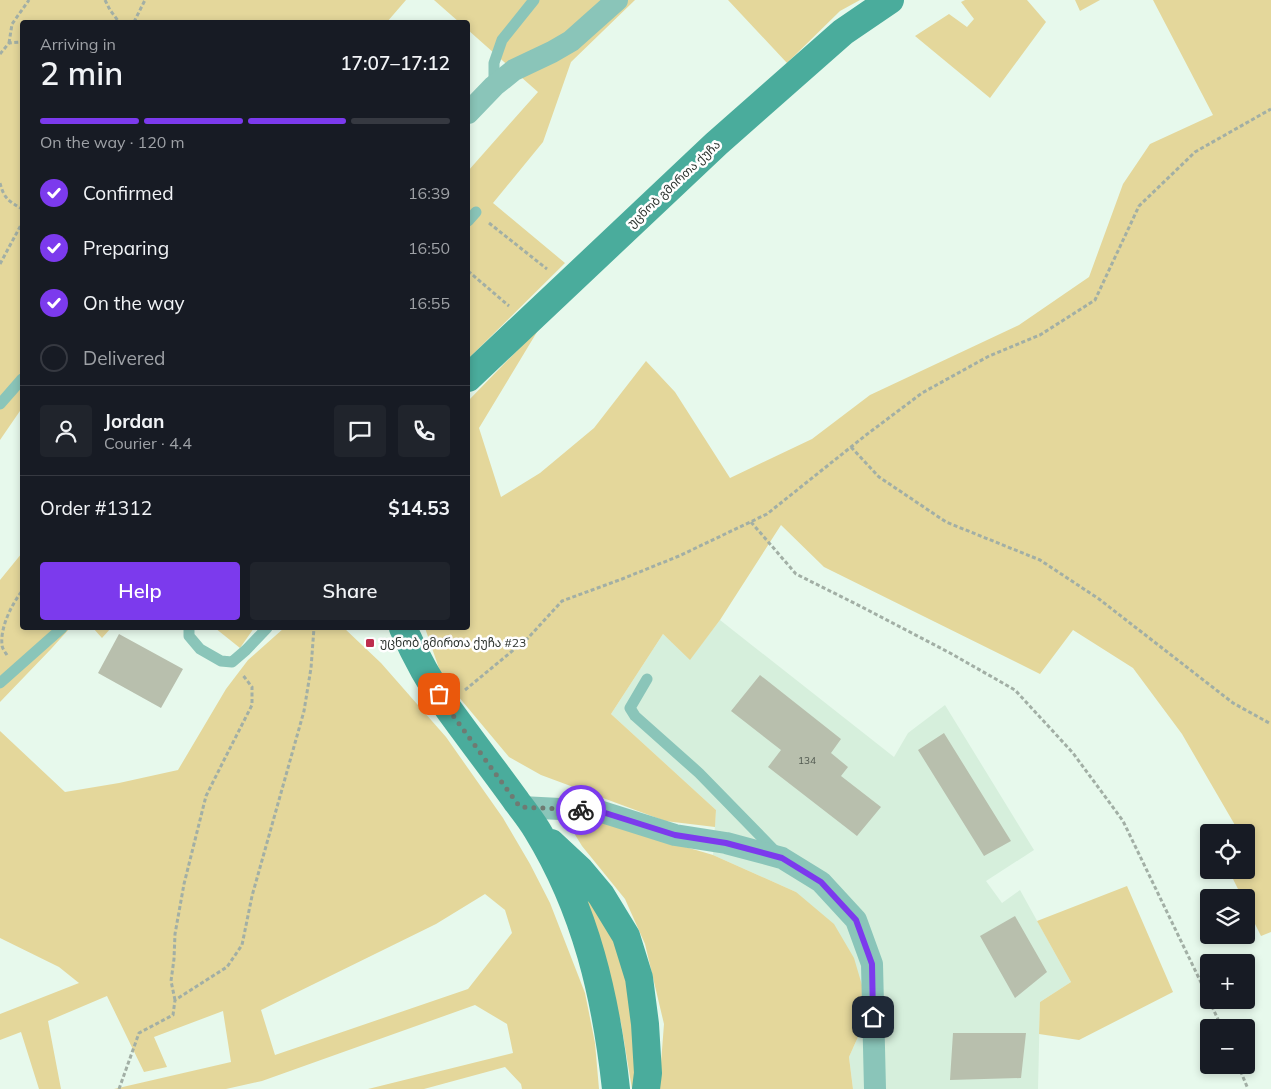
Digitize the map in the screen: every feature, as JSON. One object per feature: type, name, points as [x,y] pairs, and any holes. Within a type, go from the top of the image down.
[{"type":"main road","name":"უცნობ გმირთა ქუჩა","points":[[470,376],[724,138],[843,32],[890,0]]},
{"type":"main road","points":[[404,630],[424,670],[446,706],[536,829],[556,865],[578,915],[602,996],[611,1044],[616,1089]]},
{"type":"main road","points":[[536,829],[580,870],[602,895],[626,936],[639,978],[645,1024],[648,1073],[646,1089]]},
{"type":"street","points":[[470,112],[494,86],[514,70],[571,41],[617,0]]},
{"type":"street","points":[[520,807],[599,811],[675,835],[726,843],[782,858],[821,882],[856,920],[872,964],[875,1089]]},
{"type":"lane","points":[[494,86],[494,63],[502,40],[534,0]]},
{"type":"lane","points":[[470,219],[476,212]]},
{"type":"lane","points":[[0,404],[20,381]]},
{"type":"lane","points":[[0,683],[60,630]]},
{"type":"lane","points":[[189,630],[189,636],[200,649],[221,661],[232,662],[265,630]]},
{"type":"lane","points":[[647,679],[630,708],[635,716],[699,773],[782,858]]},
{"type":"path","points":[[0,54],[9,44],[12,24],[29,0]]},
{"type":"path","points":[[105,0],[118,20]]},
{"type":"path","points":[[135,20],[145,0]]},
{"type":"path","points":[[9,44],[20,42]]},
{"type":"path","points":[[446,706],[528,638],[562,601],[679,556],[767,514],[922,392],[989,356],[1040,335],[1094,300],[1139,206],[1195,152],[1271,109]]},
{"type":"path","points":[[0,183],[3,194],[9,202],[20,208]]},
{"type":"path","points":[[476,212],[541,265]]},
{"type":"path","points":[[0,264],[20,227]]},
{"type":"path","points":[[470,273],[505,303]]},
{"type":"path","points":[[851,447],[879,477],[946,522],[1040,560],[1099,599],[1233,703],[1271,724]]},
{"type":"path","points":[[751,522],[796,574],[950,653],[1014,690],[1073,752],[1123,821],[1200,980]]},
{"type":"path","points":[[17,667],[8,658],[2,645],[1,632],[11,604],[20,593]]},
{"type":"path","points":[[175,1000],[227,967],[242,944],[252,896],[304,711],[311,668],[314,630]]},
{"type":"path","points":[[119,1089],[139,1033],[173,1014],[175,1000],[171,981],[175,934],[184,884],[206,796],[252,705],[252,687],[232,662]]},
{"type":"path","points":[[1242,1074],[1248,1089]]},
{"type":"shaded area","points":[[0,0],[406,0],[389,20],[20,20],[20,411],[0,440]]},
{"type":"shaded area","points":[[434,0],[635,0],[571,62],[543,142],[493,203],[565,263],[470,357],[470,169],[538,92],[470,32],[470,20],[457,20]]},
{"type":"shaded area","points":[[728,0],[860,0],[840,11],[787,63]]},
{"type":"shaded area","points":[[965,0],[1027,0],[1046,22],[990,98],[915,36],[949,14],[967,27],[974,19],[961,2]]},
{"type":"shaded area","points":[[1075,0],[1100,0],[1080,11]]},
{"type":"shaded area","points":[[1153,0],[1271,0],[1271,932],[1261,936],[1255,924],[1255,889],[1238,889],[1233,879],[1255,879],[1255,824],[1234,824],[1182,734],[1133,668],[1073,630],[1040,674],[824,567],[781,525],[720,620],[690,660],[663,634],[611,714],[716,810],[715,827],[665,821],[541,775],[509,757],[442,677],[426,630],[470,630],[470,399],[540,327],[479,428],[501,497],[540,473],[594,428],[646,361],[675,392],[730,478],[812,439],[870,395],[1019,325],[1089,277],[1123,184],[1150,144],[1213,115]]},
{"type":"shaded area","points":[[20,555],[20,630],[68,630],[0,702],[0,580]]},
{"type":"shaded area","points":[[720,620],[894,757],[908,733],[945,705],[1034,850],[986,881],[1002,903],[1020,890],[1071,982],[1040,1002],[1038,1089],[853,1089],[849,1057],[866,1019],[796,892],[713,855],[716,810],[611,714],[663,634],[690,659]]},
{"type":"shaded area","points":[[95,630],[109,630],[102,638]]},
{"type":"shaded area","points":[[218,630],[253,630],[240,648]]},
{"type":"shaded area","points":[[282,630],[346,630],[381,663],[446,737],[503,818],[550,903],[585,993],[595,1043],[599,1089],[522,1089],[521,1084],[505,1067],[424,1089],[368,1089],[513,1053],[507,1024],[475,1005],[262,1081],[226,1089],[114,1089],[231,1062],[223,1011],[154,1037],[167,1067],[144,1072],[107,996],[48,1021],[61,1089],[39,1089],[21,1032],[0,1040],[0,1014],[79,983],[59,967],[0,938],[0,731],[65,792],[119,783],[178,770],[226,689],[248,660]],"holes":[[[485,894],[505,910],[512,933],[468,989],[275,1055],[261,1010],[436,924]]]},
{"type":"shaded area","points":[[582,823],[604,823],[713,855],[796,892],[834,924],[854,958],[864,992],[866,1019],[849,1057],[853,1089],[659,1089],[664,1024],[645,944],[625,899],[582,846],[574,833]]},
{"type":"shaded area","points":[[573,876],[616,935],[633,1014],[635,1089],[632,1089],[621,1023],[599,944]]},
{"type":"shaded area","points":[[1127,886],[1173,992],[1079,1040],[1039,1034],[1040,1002],[1071,982],[1037,921]]},
{"type":"building","points":[[119,634],[183,669],[161,708],[98,673]]},
{"type":"building","points":[[760,675],[841,739],[831,753],[848,767],[841,776],[881,807],[857,836],[768,767],[781,750],[731,711]]},
{"type":"building","points":[[944,733],[1011,841],[984,856],[918,750]]},
{"type":"building","points":[[1015,916],[1047,972],[1015,998],[980,936]]},
{"type":"building","points":[[953,1033],[1026,1033],[1021,1078],[950,1080]]},
{"type":"way so far","points":[[439,694],[520,807],[581,810]]},
{"type":"place","name":"უცნობ გმირთა ქუჩა #23","points":[[370,643]]},
{"type":"route","points":[[581,810],[599,811],[675,835],[726,843],[782,858],[821,882],[856,920],[872,964],[873,1017]]}]
